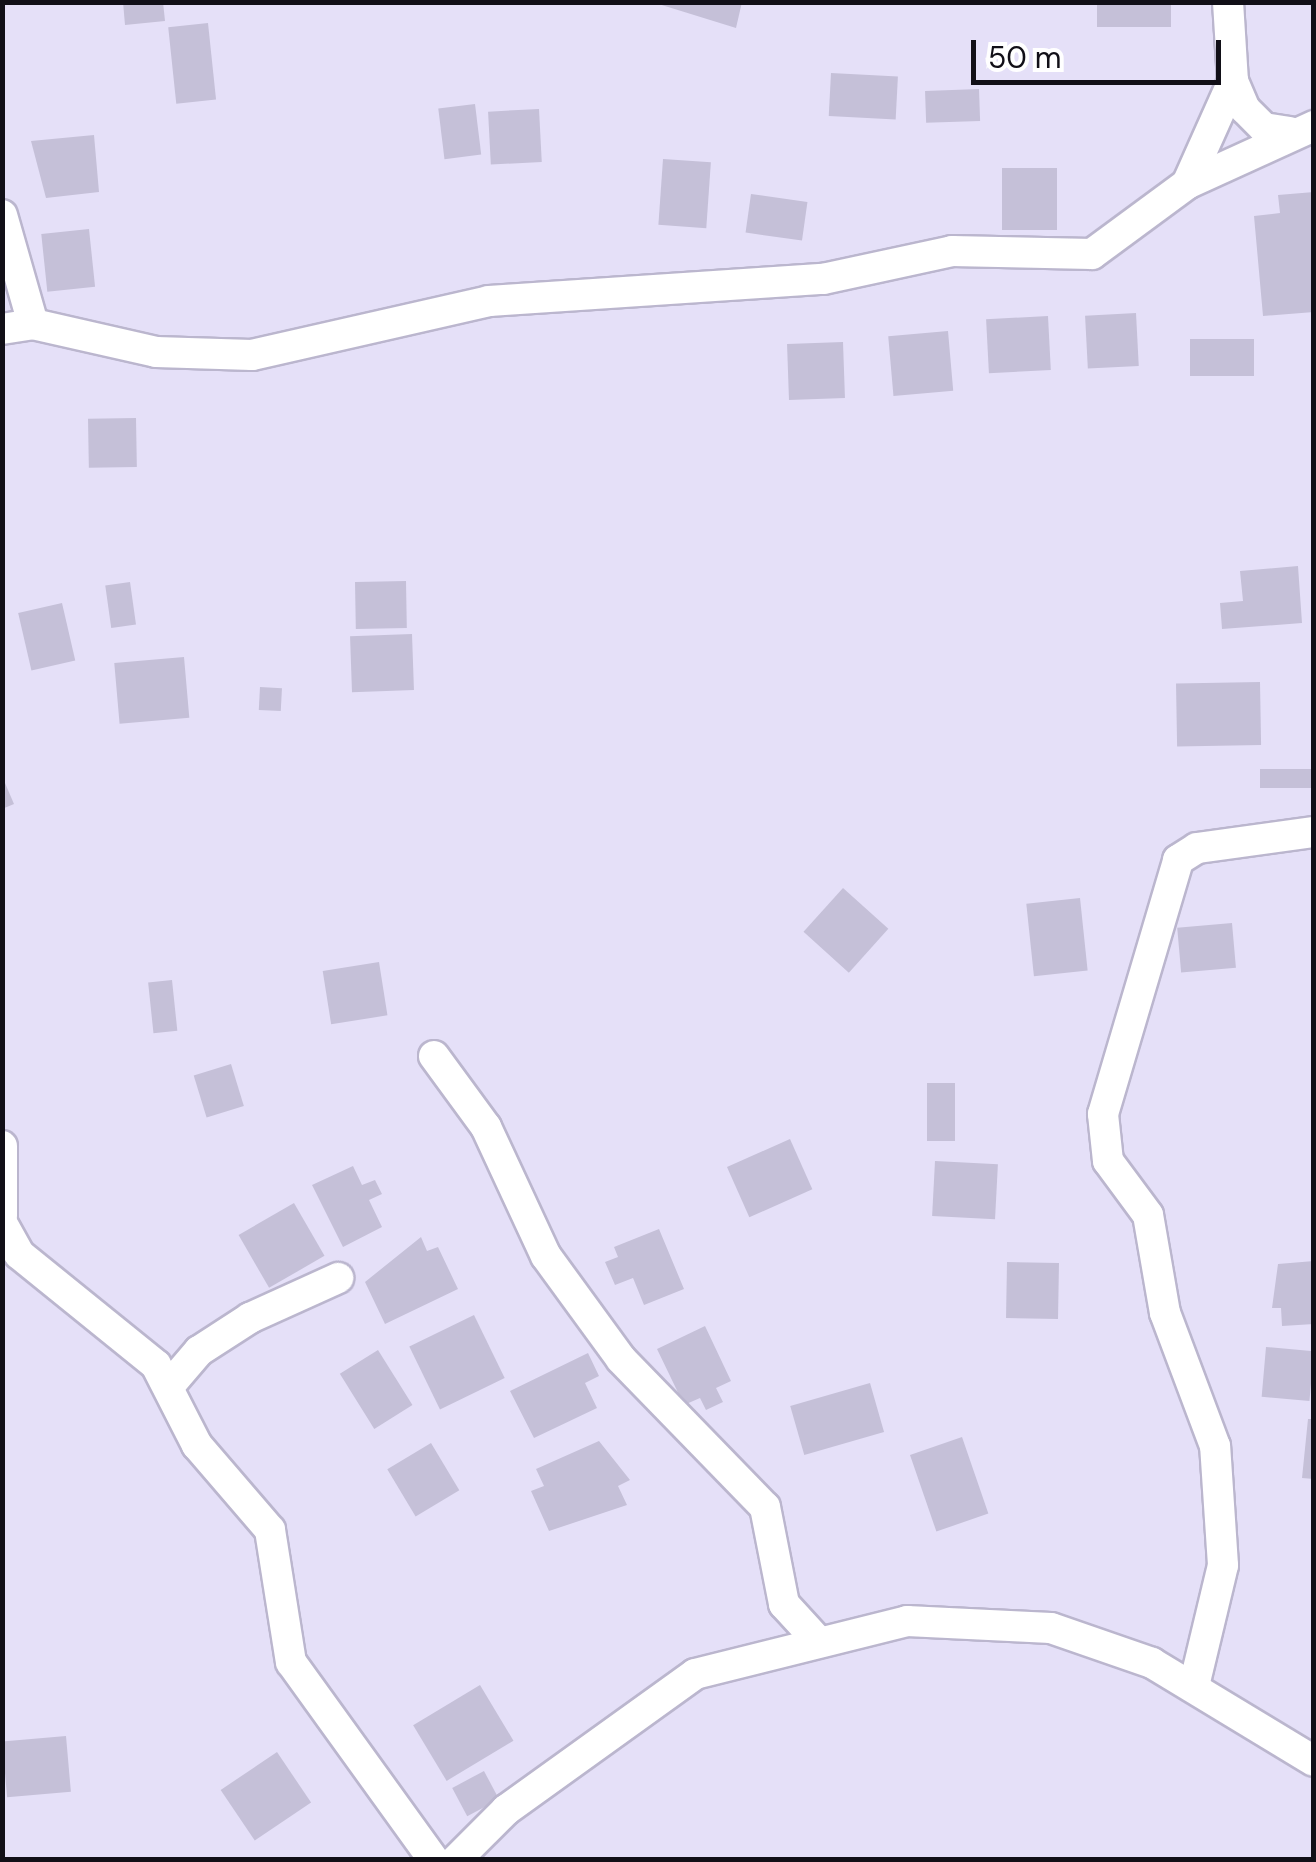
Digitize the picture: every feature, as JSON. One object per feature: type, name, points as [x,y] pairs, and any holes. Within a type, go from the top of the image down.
[{"type":"street","points":[[1186,184],[1233,80],[1228,2]]},
{"type":"street","points":[[1233,80],[1264,128],[1302,129]]},
{"type":"street","points":[[2,329],[34,324],[156,352],[252,356],[489,302],[823,279],[952,251],[1092,254],[1114,246],[1186,184],[1302,129]]},
{"type":"street","points":[[2,215],[34,324]]},
{"type":"street","points":[[1194,1686],[1223,1565],[1214,1446],[1165,1314],[1148,1215],[1108,1161],[1103,1114],[1178,860],[1197,848],[1314,832]]},
{"type":"street","points":[[434,1056],[486,1127],[546,1256],[610,1344],[756,1494],[784,1604],[818,1640]]},
{"type":"street","points":[[2,1146],[2,1220],[19,1254],[156,1365],[197,1445],[270,1530],[291,1662],[311,1700],[434,1860]]},
{"type":"street","points":[[169,1386],[199,1352],[250,1318],[338,1278]]},
{"type":"street","points":[[456,1860],[506,1810],[670,1688],[818,1640],[972,1618],[1051,1628],[1194,1686],[1314,1761]]},
{"type":"building","points":[[123,2],[163,2],[165,21],[125,25]]},
{"type":"building","points":[[652,2],[742,2],[736,28]]},
{"type":"building","points":[[1097,2],[1171,2],[1171,27],[1097,27]]},
{"type":"building","points":[[208,23],[216,100],[176,104],[168,27]]},
{"type":"building","points":[[831,73],[898,77],[896,119],[829,116]]},
{"type":"building","points":[[979,89],[980,121],[926,123],[925,91]]},
{"type":"building","points":[[475,104],[481,155],[444,159],[438,109]]},
{"type":"building","points":[[539,109],[542,162],[491,165],[488,112]]},
{"type":"building","points":[[94,135],[99,192],[46,198],[31,141]]},
{"type":"building","points":[[663,159],[711,162],[706,228],[658,225]]},
{"type":"building","points":[[1002,168],[1057,168],[1057,230],[1002,230]]},
{"type":"building","points":[[1314,192],[1314,312],[1263,316],[1254,216],[1280,213],[1278,195]]},
{"type":"building","points":[[751,194],[807,202],[802,241],[746,233]]},
{"type":"building","points":[[89,229],[95,287],[47,292],[41,234]]},
{"type":"building","points":[[1136,313],[1139,366],[1088,369],[1085,316]]},
{"type":"building","points":[[1048,316],[1051,370],[989,373],[986,319]]},
{"type":"building","points":[[948,331],[953,391],[893,396],[888,336]]},
{"type":"building","points":[[1190,339],[1254,339],[1254,376],[1190,376]]},
{"type":"building","points":[[843,342],[845,398],[789,400],[787,344]]},
{"type":"building","points":[[136,418],[137,467],[89,468],[88,419]]},
{"type":"building","points":[[1298,566],[1302,623],[1222,629],[1220,603],[1243,601],[1240,571]]},
{"type":"building","points":[[406,581],[407,628],[356,629],[355,582]]},
{"type":"building","points":[[130,582],[136,625],[111,628],[105,585]]},
{"type":"building","points":[[62,603],[75,660],[31,671],[18,613]]},
{"type":"building","points":[[412,634],[414,690],[352,692],[350,636]]},
{"type":"building","points":[[184,657],[189,718],[120,724],[114,663]]},
{"type":"building","points":[[1260,682],[1261,745],[1177,746],[1176,683]]},
{"type":"building","points":[[260,687],[282,688],[281,711],[259,710]]},
{"type":"building","points":[[1260,769],[1314,769],[1314,788],[1260,788]]},
{"type":"building","points":[[2,776],[14,804],[2,809]]},
{"type":"building","points":[[843,888],[888,929],[849,973],[804,932]]},
{"type":"building","points":[[1080,898],[1088,971],[1034,976],[1026,904]]},
{"type":"building","points":[[1232,923],[1236,968],[1181,973],[1177,928]]},
{"type":"building","points":[[379,962],[387,1015],[331,1024],[323,971]]},
{"type":"building","points":[[172,980],[177,1031],[153,1033],[148,983]]},
{"type":"building","points":[[231,1064],[244,1106],[207,1117],[194,1075]]},
{"type":"building","points":[[927,1083],[955,1083],[955,1141],[927,1141]]},
{"type":"building","points":[[790,1139],[812,1189],[749,1217],[727,1167]]},
{"type":"building","points":[[935,1161],[998,1164],[995,1219],[932,1216]]},
{"type":"building","points":[[353,1166],[362,1185],[375,1180],[382,1194],[369,1200],[382,1227],[343,1247],[312,1185]]},
{"type":"building","points":[[294,1203],[324,1256],[269,1288],[239,1235]]},
{"type":"building","points":[[659,1229],[684,1289],[644,1305],[633,1278],[615,1285],[605,1262],[618,1257],[614,1247]]},
{"type":"building","points":[[421,1237],[427,1251],[438,1247],[458,1289],[385,1324],[365,1282]]},
{"type":"building","points":[[1314,1261],[1314,1324],[1282,1326],[1281,1308],[1272,1308],[1278,1264]]},
{"type":"building","points":[[1007,1262],[1059,1263],[1058,1319],[1006,1318]]},
{"type":"building","points":[[474,1315],[505,1378],[440,1409],[409,1347]]},
{"type":"building","points":[[705,1326],[731,1381],[716,1388],[723,1402],[706,1410],[700,1398],[684,1405],[657,1349]]},
{"type":"building","points":[[1266,1347],[1314,1351],[1309,1401],[1262,1397]]},
{"type":"building","points":[[378,1350],[412,1405],[374,1429],[340,1374]]},
{"type":"building","points":[[588,1353],[599,1376],[585,1383],[597,1408],[534,1438],[510,1391]]},
{"type":"building","points":[[870,1383],[884,1432],[804,1455],[790,1406]]},
{"type":"building","points":[[1308,1419],[1314,1419],[1314,1479],[1302,1478]]},
{"type":"building","points":[[962,1437],[988,1514],[936,1531],[910,1455]]},
{"type":"building","points":[[599,1441],[630,1480],[618,1486],[627,1505],[549,1531],[531,1491],[544,1486],[536,1469]]},
{"type":"building","points":[[431,1443],[459,1490],[416,1516],[387,1469]]},
{"type":"building","points":[[480,1685],[513,1741],[447,1781],[413,1725]]},
{"type":"building","points":[[66,1736],[71,1792],[7,1797],[2,1742]]},
{"type":"building","points":[[277,1752],[311,1803],[255,1841],[221,1790]]},
{"type":"building","points":[[484,1771],[499,1799],[467,1816],[452,1788]]}]
